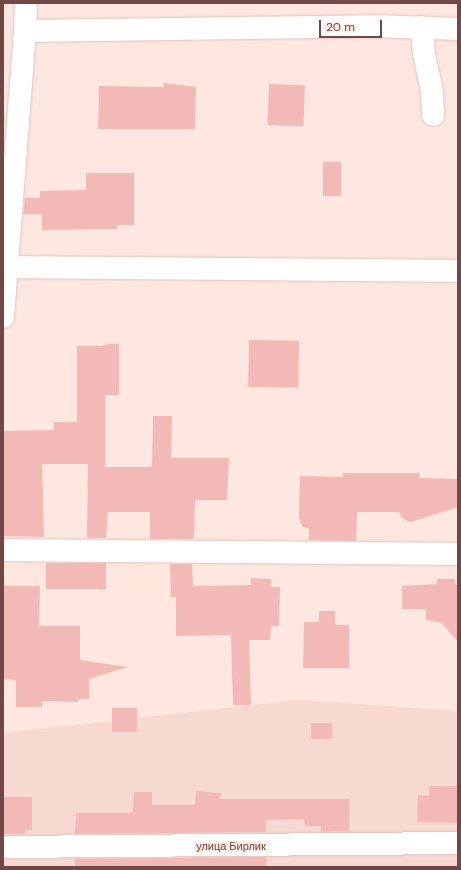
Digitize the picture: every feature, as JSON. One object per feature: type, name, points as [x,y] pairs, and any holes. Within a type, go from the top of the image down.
[{"type":"street","points":[[3,317],[8,267],[10,156],[25,31],[26,3]]},
{"type":"street","points":[[25,31],[374,26],[458,28]]},
{"type":"street","points":[[422,27],[424,54],[432,93],[433,115]]},
{"type":"street","points":[[8,267],[458,271]]},
{"type":"street","points":[[3,550],[458,554]]},
{"type":"street","name":"улица Бирлик","points":[[3,847],[458,843]]},
{"type":"shaded area","points":[[298,700],[458,711],[458,867],[3,867],[3,733]]},
{"type":"building","points":[[164,83],[196,87],[195,129],[98,129],[99,86],[164,87]]},
{"type":"building","points":[[269,84],[305,85],[304,126],[268,125]]},
{"type":"building","points":[[323,162],[341,162],[341,196],[323,196]]},
{"type":"building","points":[[86,173],[134,173],[134,225],[117,225],[117,229],[42,230],[42,214],[23,214],[25,198],[40,198],[40,191],[86,190]]},
{"type":"building","points":[[249,340],[299,341],[298,388],[248,387]]},
{"type":"building","points":[[119,344],[119,395],[105,395],[105,467],[152,467],[153,416],[172,416],[171,458],[229,458],[227,500],[195,500],[194,538],[192,539],[150,539],[150,512],[108,512],[106,538],[87,538],[88,464],[42,464],[44,537],[3,536],[4,431],[54,430],[54,422],[77,422],[77,346],[102,346]]},
{"type":"building","points":[[343,473],[420,473],[419,478],[458,479],[458,507],[410,522],[402,518],[399,512],[357,512],[356,541],[309,540],[309,529],[303,527],[299,518],[300,476],[343,477]]},
{"type":"building","points":[[46,563],[106,563],[106,589],[46,589]]},
{"type":"building","points":[[170,564],[192,564],[193,586],[251,585],[251,578],[271,579],[271,587],[280,587],[279,626],[271,626],[270,640],[249,640],[251,705],[233,705],[231,635],[176,636],[176,597],[171,597]]},
{"type":"building","points":[[437,579],[455,579],[455,585],[458,585],[458,642],[442,623],[426,620],[426,609],[402,609],[402,586],[437,584]]},
{"type":"building","points":[[4,586],[40,586],[39,626],[80,626],[80,660],[127,667],[89,679],[89,699],[78,699],[78,702],[42,701],[42,707],[16,707],[16,680],[3,679]]},
{"type":"building","points":[[319,611],[335,611],[335,625],[349,625],[349,668],[303,668],[304,622],[319,622]]},
{"type":"building","points":[[112,708],[137,708],[137,732],[112,732]]},
{"type":"building","points":[[311,723],[332,723],[332,739],[311,739]]},
{"type":"building","points":[[429,786],[458,786],[458,823],[417,822],[418,795],[429,796]]},
{"type":"building","points":[[196,791],[221,793],[220,799],[349,799],[349,831],[321,832],[321,826],[305,826],[304,819],[266,820],[266,832],[75,834],[76,813],[130,813],[133,811],[134,792],[152,792],[152,805],[195,805]]},
{"type":"building","points":[[3,797],[32,797],[32,830],[25,830],[25,834],[3,834]]},
{"type":"building","points":[[266,857],[266,867],[75,867],[75,859]]}]
